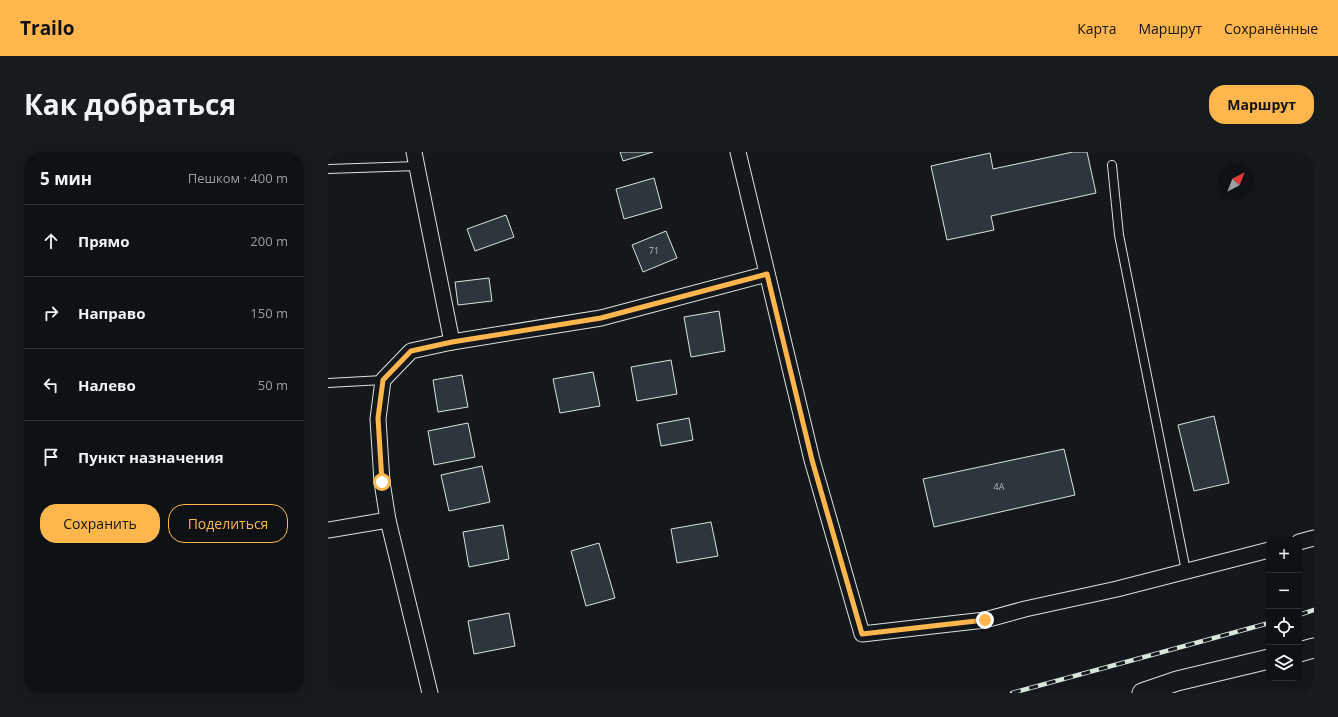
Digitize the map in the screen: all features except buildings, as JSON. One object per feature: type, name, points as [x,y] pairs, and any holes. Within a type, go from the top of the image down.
[{"type":"street","points":[[738,152],[812,460],[862,634],[985,620],[1025,609],[1117,589],[1266,551]]},
{"type":"street","points":[[416,159],[452,342]]},
{"type":"street","points":[[430,693],[388,520],[382,482],[378,418],[383,380],[411,351],[452,342],[601,318],[767,274]]},
{"type":"street","points":[[328,530],[388,520]]},
{"type":"street","points":[[1302,541],[1314,538]]},
{"type":"street","points":[[1302,651],[1314,648]]},
{"type":"street","points":[[1142,693],[1177,687],[1266,660]]},
{"type":"lane","points":[[328,169],[416,159]]},
{"type":"lane","points":[[1112,166],[1119,235],[1186,571]]},
{"type":"lane","points":[[328,382],[383,380]]},
{"type":"railway","points":[[1302,614],[1314,610]]},
{"type":"railway","points":[[1012,693],[1266,624]]},
{"type":"route","points":[[382,482],[378,418],[383,380],[411,351],[452,342],[601,318],[767,274],[812,460],[862,634],[985,620]]}]
